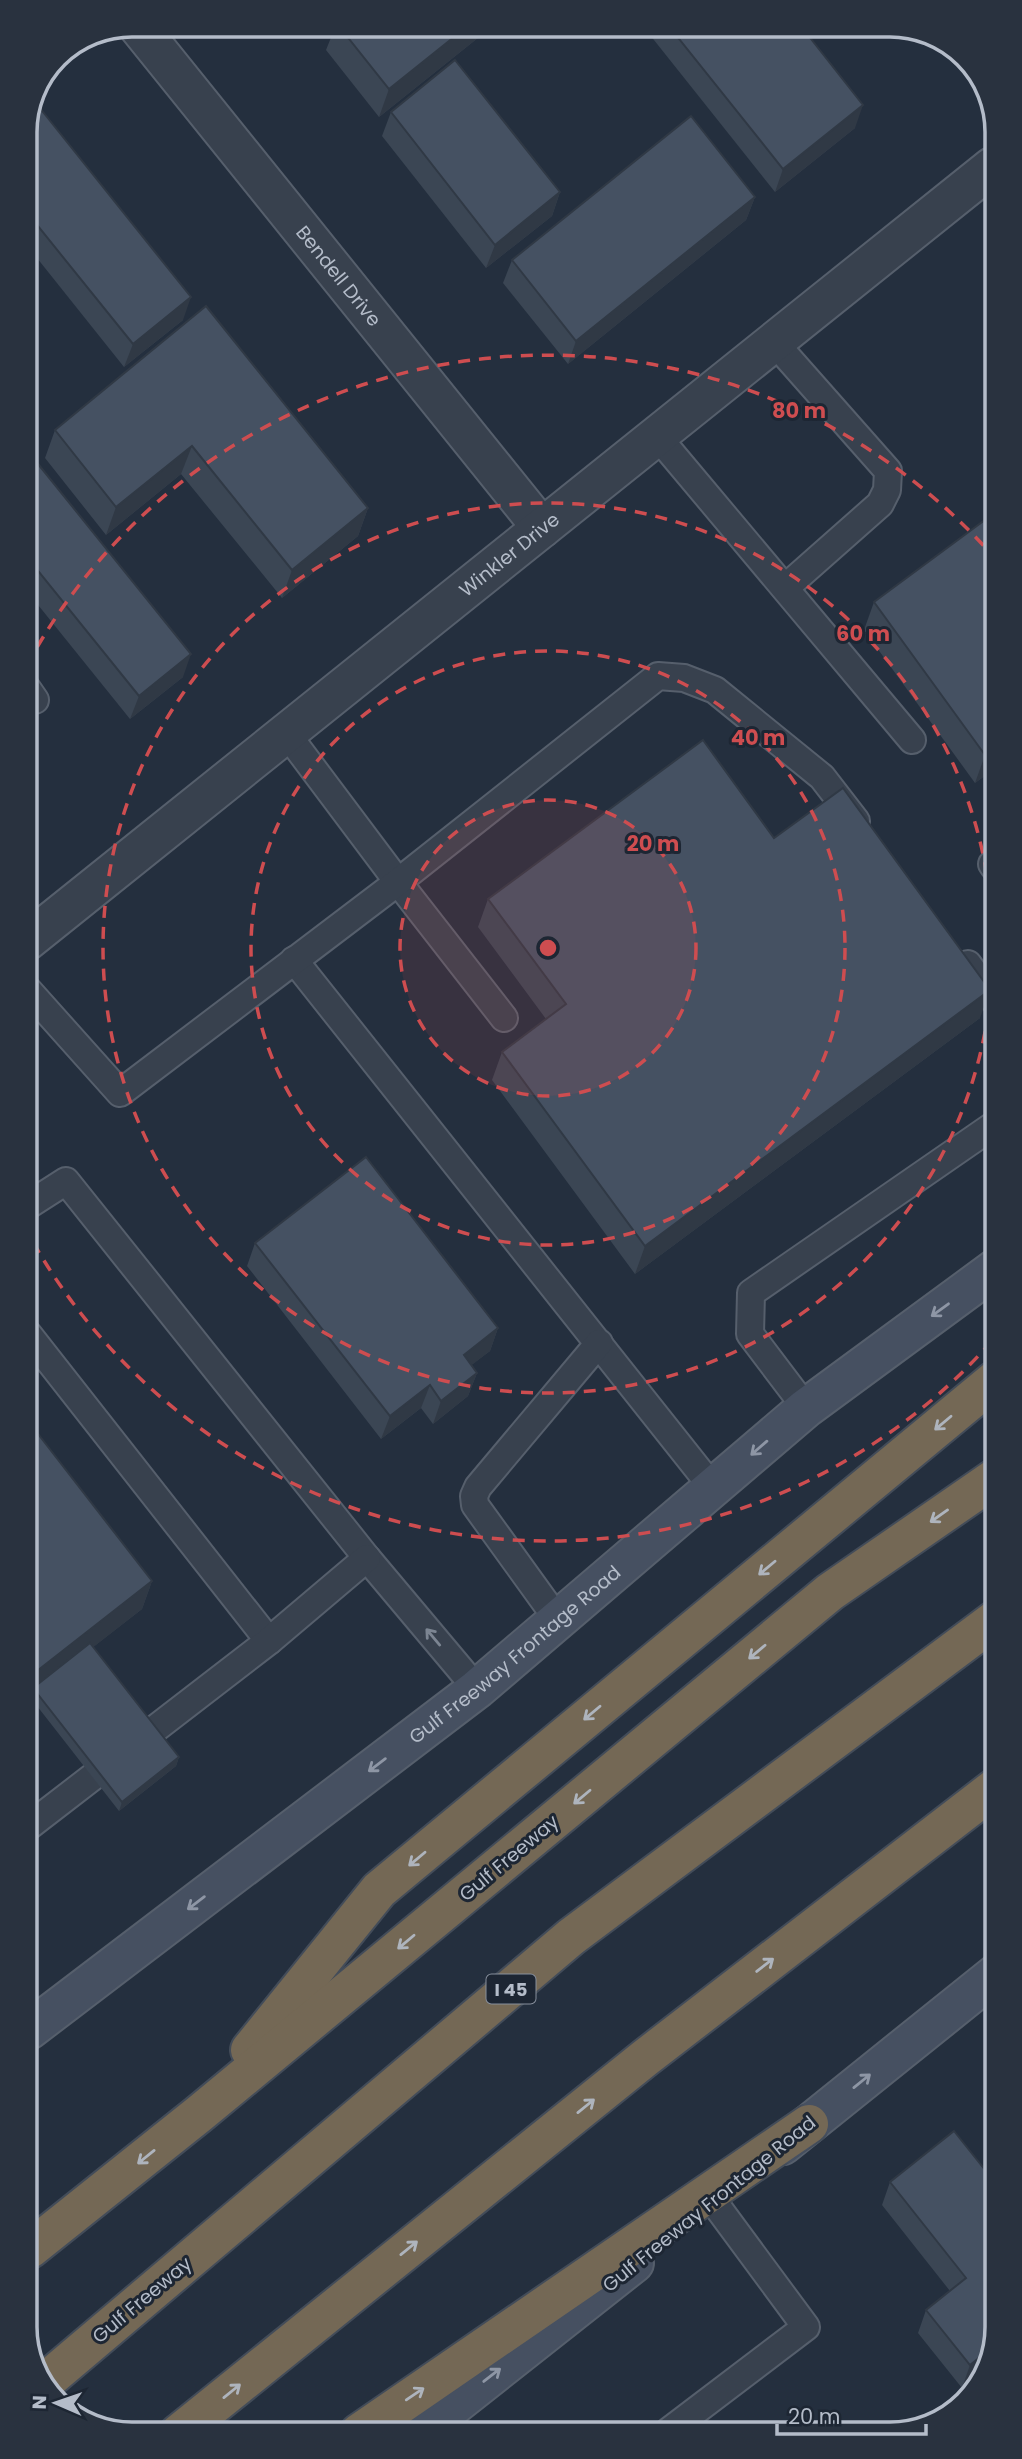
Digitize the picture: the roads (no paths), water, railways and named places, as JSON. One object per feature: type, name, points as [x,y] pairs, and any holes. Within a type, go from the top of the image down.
[{"type":"highway","points":[[199,2114],[379,1890],[985,1388]]},
{"type":"highway","name":"Gulf Freeway","points":[[37,2243],[199,2114],[830,1591],[985,1485]]},
{"type":"highway","name":"Gulf Freeway","points":[[62,2368],[571,1937],[985,1627]]},
{"type":"highway","points":[[193,2422],[634,2066],[985,1795]]},
{"type":"highway","points":[[375,2422],[809,2124]]},
{"type":"main road","name":"Gulf Freeway Frontage Road","points":[[37,2024],[477,1689],[806,1408],[985,1276]]},
{"type":"main road","name":"Gulf Freeway Frontage Road","points":[[433,2422],[985,1983]]},
{"type":"street","name":"Bendell Drive","points":[[147,37],[542,528]]},
{"type":"street","name":"Winkler Drive","points":[[37,933],[985,173]]},
{"type":"lane","points":[[774,342],[888,471],[887,490],[880,503],[785,588]]},
{"type":"lane","points":[[657,436],[912,740]]},
{"type":"lane","points":[[37,1000],[120,1093],[398,882],[658,676],[684,678],[715,690],[822,777],[873,842]]},
{"type":"lane","points":[[287,734],[504,1018]]},
{"type":"lane","points":[[949,939],[985,988]]},
{"type":"lane","points":[[295,960],[713,1488]]},
{"type":"lane","points":[[806,1408],[750,1334],[751,1293],[985,1132]]},
{"type":"lane","points":[[37,1199],[65,1181],[367,1558],[477,1689]]},
{"type":"lane","points":[[558,1620],[475,1505],[474,1496],[478,1487],[599,1343]]},
{"type":"lane","points":[[37,1345],[269,1641]]},
{"type":"lane","points":[[37,1820],[269,1641],[367,1558]]},
{"type":"lane","points":[[681,2422],[806,2327],[713,2201]]}]
